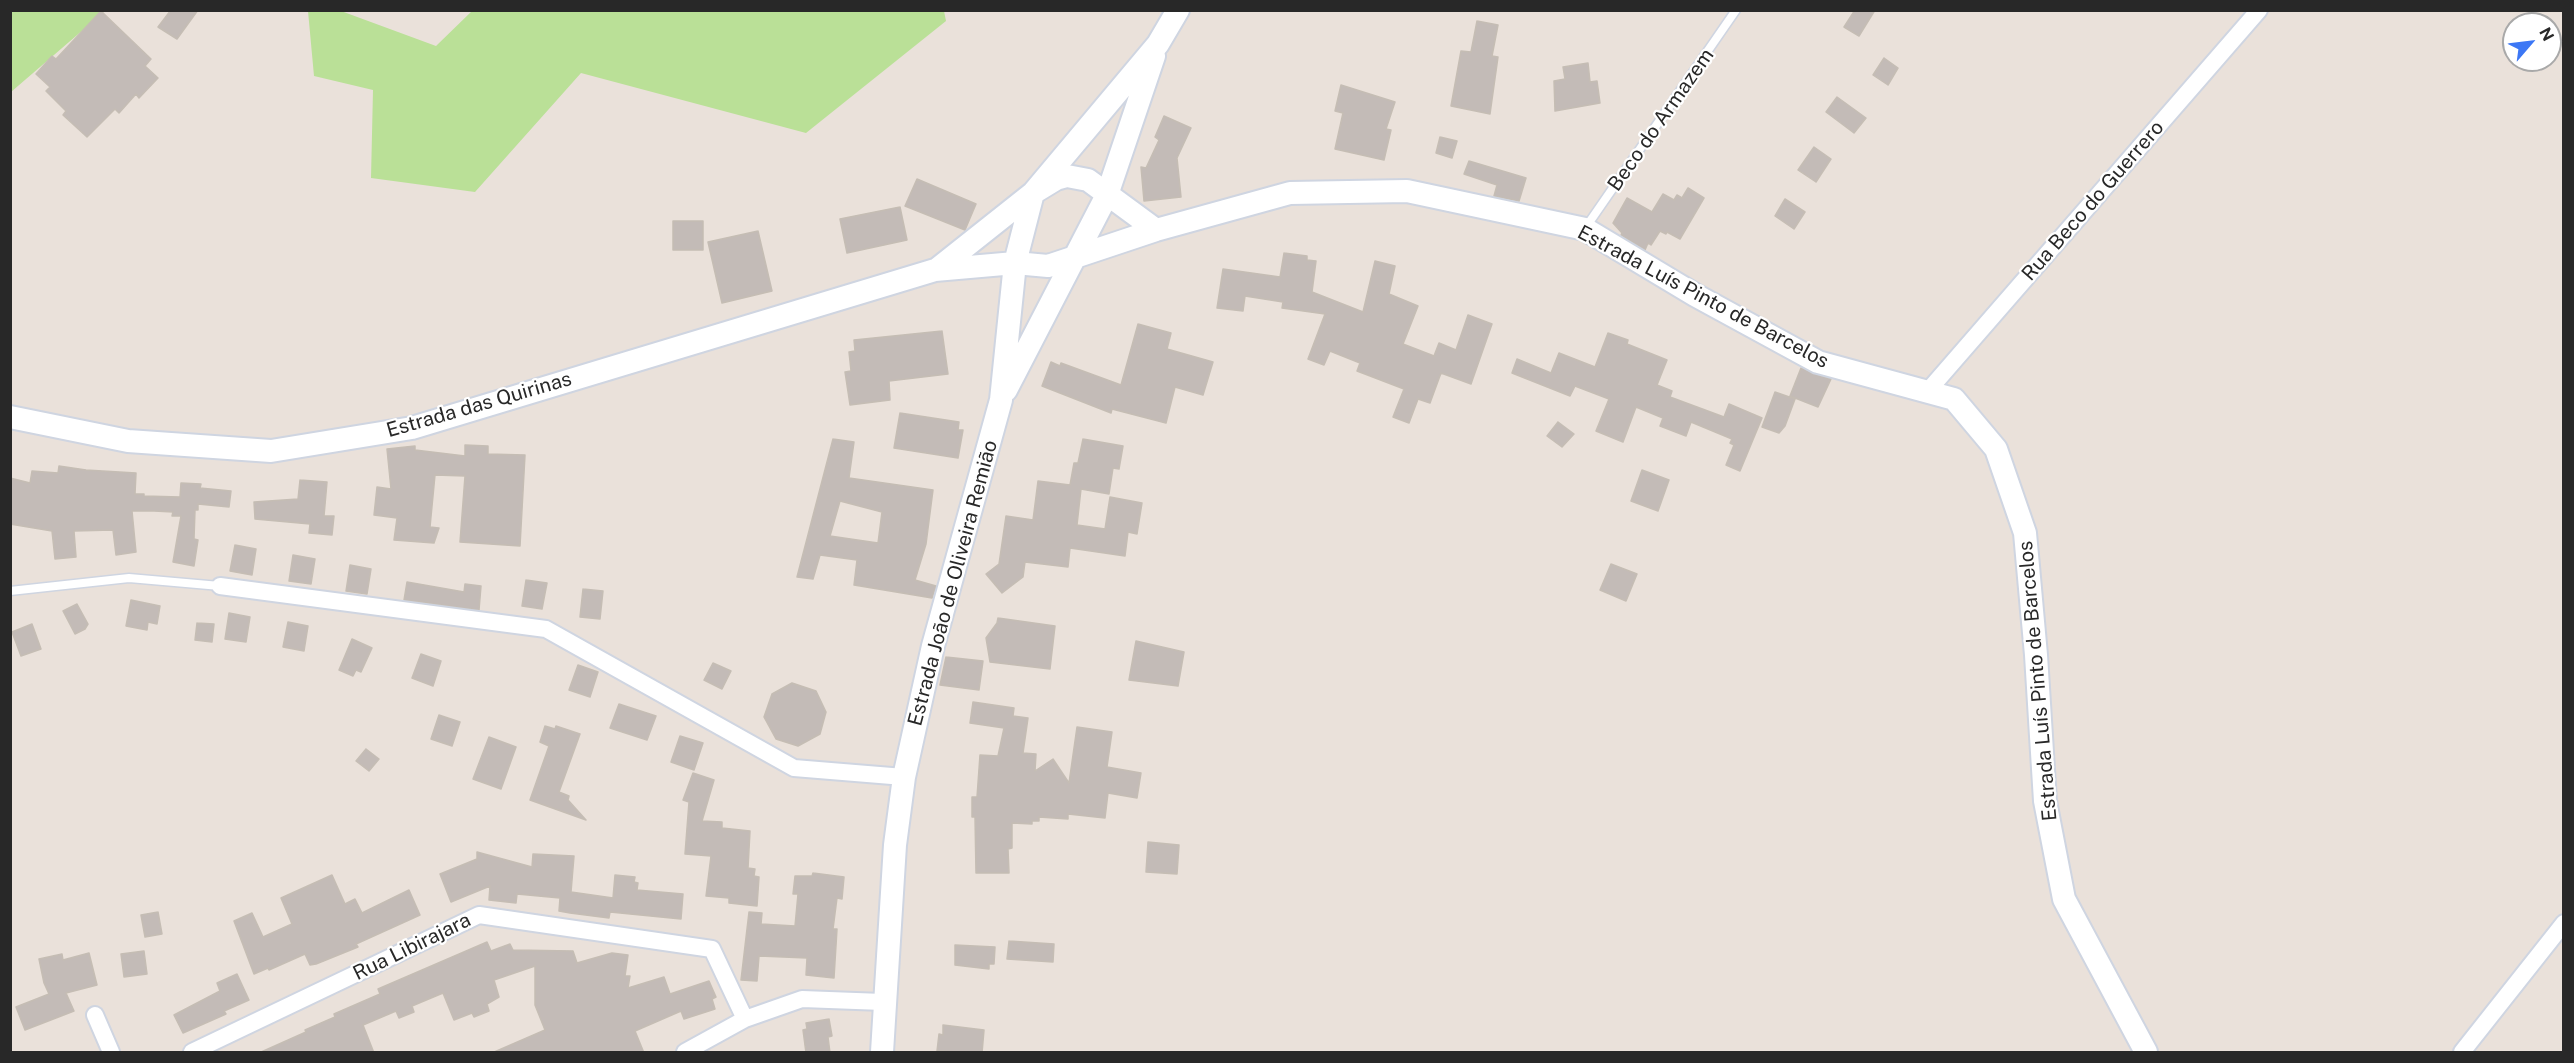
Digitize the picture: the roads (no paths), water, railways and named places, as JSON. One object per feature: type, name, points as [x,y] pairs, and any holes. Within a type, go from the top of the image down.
[{"type":"street","name":"Estrada João de Oliveira Remião","points":[[882,1053],[883,1002],[895,845],[904,777],[933,646],[1001,400],[1015,263],[1033,194],[1158,44],[1178,10]]},
{"type":"street","name":"Rua Beco do Guerrero","points":[[1927,392],[2259,10]]},
{"type":"street","name":"Estrada João de Oliveira Remião","points":[[1001,400],[1107,195],[1158,44]]},
{"type":"street","name":"Estrada das Quirinas","points":[[936,270],[1056,178],[1066,176],[1088,180],[1107,195]]},
{"type":"street","name":"Estrada Luís Pinto de Barcelos","points":[[1015,263],[1048,266],[1156,230],[1290,193],[1407,191],[1585,229],[1695,296],[1818,362],[1954,399],[1996,449],[2025,533],[2036,655],[2045,801],[2064,899],[2146,1053]]},
{"type":"street","points":[[1107,195],[1156,230]]},
{"type":"street","name":"Estrada das Quirinas","points":[[10,417],[129,441],[271,451],[412,428],[936,270],[1015,263]]},
{"type":"street","points":[[220,586],[546,629],[794,768],[904,777]]},
{"type":"street","name":"Rua Libirajara","points":[[192,1053],[479,915],[712,949],[745,1019]]},
{"type":"street","points":[[2462,1053],[2564,923]]},
{"type":"street","points":[[685,1053],[745,1019],[802,999],[883,1002]]},
{"type":"street","points":[[95,1015],[111,1053]]},
{"type":"lane","name":"Beco do Armazem","points":[[1585,229],[1736,10]]},
{"type":"lane","points":[[10,591],[129,578],[220,586]]}]
